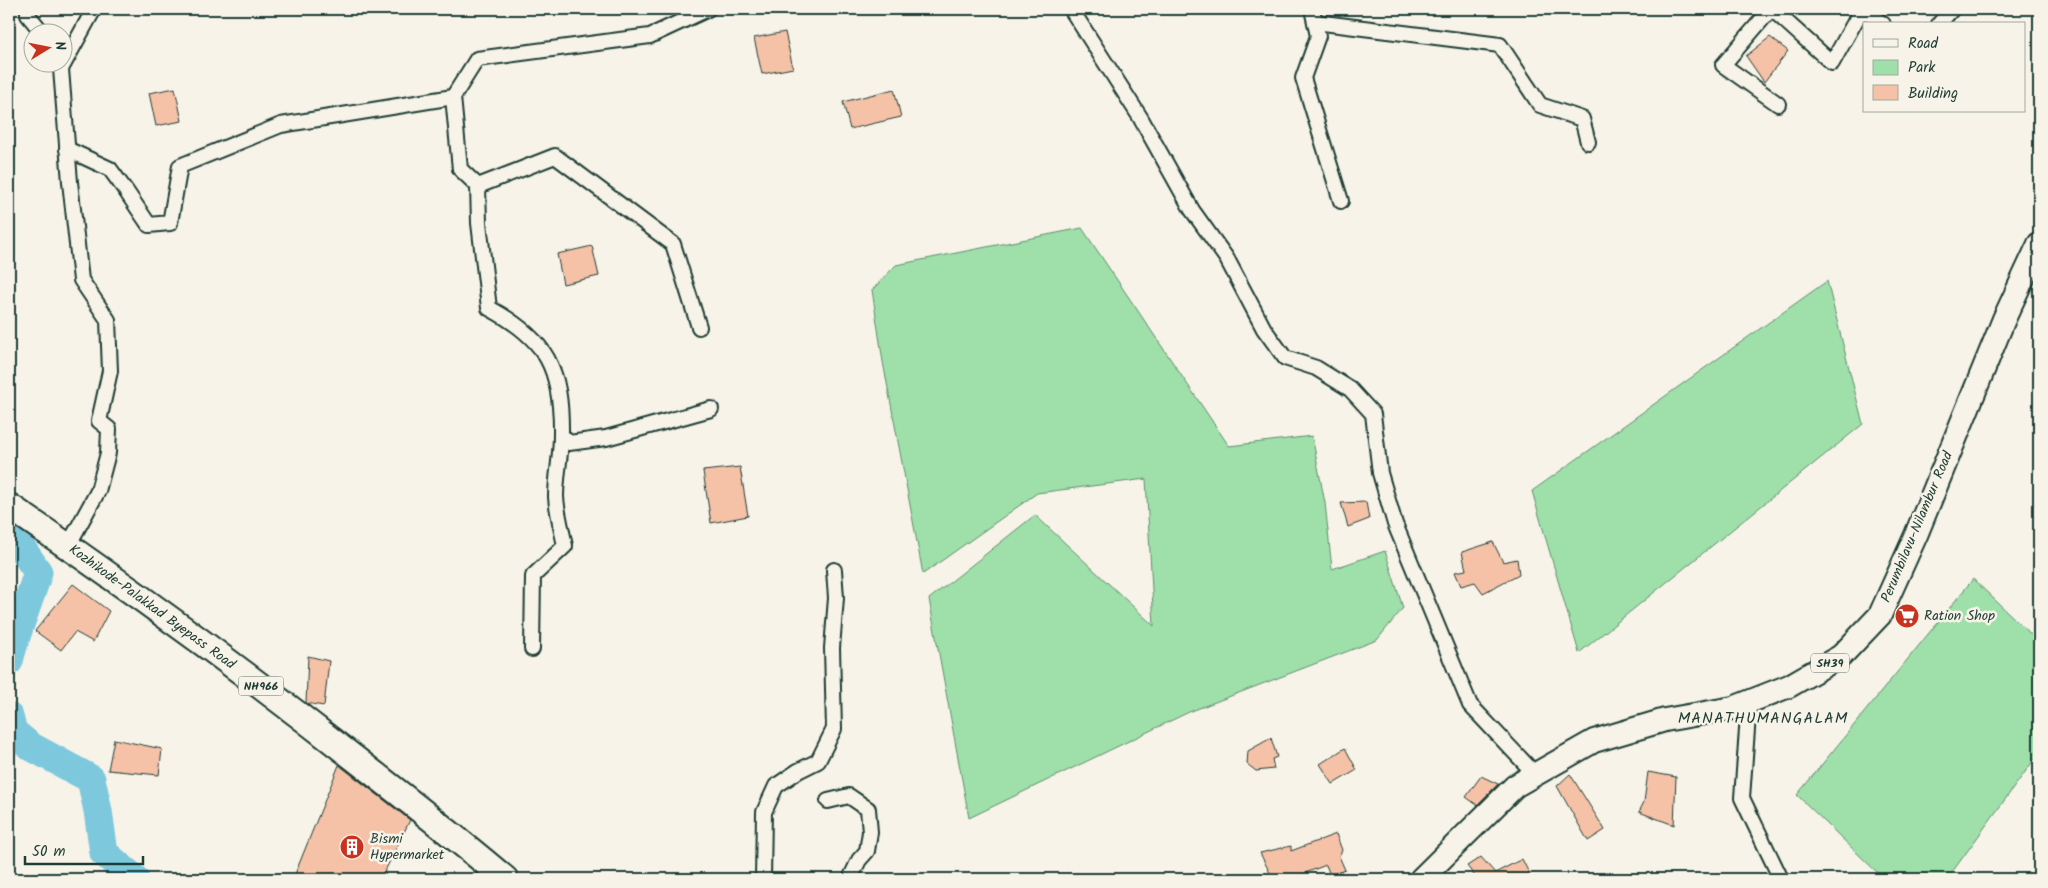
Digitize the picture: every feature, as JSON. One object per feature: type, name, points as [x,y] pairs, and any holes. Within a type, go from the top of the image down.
[{"type":"highway","name":"Kozhikode-Palakkad Byepass Road","points":[[9,506],[68,546],[245,674],[451,834],[505,879]]},
{"type":"main road","name":"Perumbilavu-Nilambur Road","points":[[1421,879],[1515,786],[1594,740],[1665,720],[1733,708],[1789,686],[1841,656],[1880,615],[1916,535],[2001,327],[2039,244]]},
{"type":"street","points":[[28,9],[28,15],[34,22]]},
{"type":"street","points":[[72,46],[94,9]]},
{"type":"street","points":[[532,649],[533,576],[565,546],[556,497],[561,435],[559,396],[551,363],[537,341],[513,321],[489,308],[480,232],[478,186],[460,169],[453,97],[477,58],[650,36],[708,9]]},
{"type":"street","points":[[1071,9],[1140,117],[1192,210],[1227,259],[1264,329],[1285,358],[1316,368],[1350,389],[1373,414],[1380,473],[1395,524],[1470,705],[1536,774]]},
{"type":"street","points":[[1778,104],[1723,65],[1772,9],[1832,63],[1862,9],[1880,22]]},
{"type":"street","points":[[1942,22],[1952,9]]},
{"type":"street","points":[[1341,201],[1303,78],[1318,36],[1313,15],[1500,45],[1540,105],[1582,120],[1588,142]]},
{"type":"street","points":[[61,72],[67,149],[81,280],[108,320],[110,371],[99,421],[109,428],[108,453],[98,491],[68,546]]},
{"type":"street","points":[[67,149],[110,169],[148,225],[170,223],[180,166],[281,125],[453,97]]},
{"type":"street","points":[[478,186],[555,156],[673,244],[699,327]]},
{"type":"street","points":[[561,435],[569,443],[606,438],[711,409]]},
{"type":"street","points":[[763,879],[764,812],[776,786],[798,771],[818,761],[834,729],[832,648],[836,598],[834,570]]},
{"type":"street","points":[[1749,702],[1742,798],[1781,879]]},
{"type":"street","points":[[828,801],[849,796],[868,809],[870,832],[867,851],[859,860],[850,879]]},
{"type":"green space","points":[[1082,228],[1229,446],[1312,436],[1325,503],[1332,569],[1385,551],[1403,608],[1377,640],[1189,712],[969,818],[929,599],[1035,515],[1154,626],[1146,479],[1037,493],[923,574],[883,362],[872,290],[896,265]]},
{"type":"green space","points":[[1827,281],[1863,424],[1579,653],[1532,491]]},
{"type":"green space","points":[[1973,579],[2039,642],[2039,753],[1947,879],[1884,879],[1797,795]]},
{"type":"building","points":[[785,32],[793,68],[762,74],[754,38]]},
{"type":"building","points":[[1770,37],[1788,51],[1764,82],[1746,56]]},
{"type":"building","points":[[175,88],[182,121],[156,126],[149,93]]},
{"type":"building","points":[[894,89],[901,117],[850,129],[843,102]]},
{"type":"building","points":[[592,246],[599,276],[563,284],[557,254]]},
{"type":"building","points":[[740,467],[748,516],[711,523],[703,471]]},
{"type":"building","points":[[1366,502],[1369,519],[1348,527],[1341,503]]},
{"type":"building","points":[[1493,542],[1503,562],[1517,559],[1519,574],[1483,593],[1475,582],[1461,586],[1455,572],[1466,570],[1462,552]]},
{"type":"building","points":[[73,584],[109,611],[93,642],[75,632],[61,650],[35,631]]},
{"type":"building","points":[[308,656],[329,661],[324,706],[306,703]]},
{"type":"building","points":[[1271,738],[1277,757],[1272,759],[1274,769],[1256,771],[1247,764],[1248,751]]},
{"type":"building","points":[[114,739],[162,749],[159,775],[108,770]]},
{"type":"building","points":[[1345,748],[1357,770],[1333,784],[1320,764]]},
{"type":"building","name":"Bismi Hypermarket","points":[[339,765],[410,820],[381,879],[293,879]]},
{"type":"building","points":[[1648,772],[1676,777],[1674,825],[1639,812],[1644,802]]},
{"type":"building","points":[[1570,774],[1605,830],[1588,841],[1557,786]]},
{"type":"building","points":[[1481,776],[1498,784],[1477,805],[1466,797]]},
{"type":"building","points":[[1336,834],[1342,850],[1339,856],[1345,870],[1330,875],[1326,865],[1290,879],[1273,879],[1260,853],[1291,846],[1291,851]]},
{"type":"building","points":[[1481,857],[1495,873],[1522,859],[1532,879],[1477,879],[1467,866]]},
{"type":"waterway","points":[[9,539],[20,546],[38,572],[9,661]]},
{"type":"waterway","points":[[9,717],[13,732],[30,746],[91,779],[104,853],[135,879]]},
{"type":"place","name":"Ration Shop","points":[[1907,616]]},
{"type":"place","name":"Bismi Hypermarket","points":[[352,847]]},
{"type":"district","name":"MANATHUMANGALAM","points":[[1763,718]]}]
